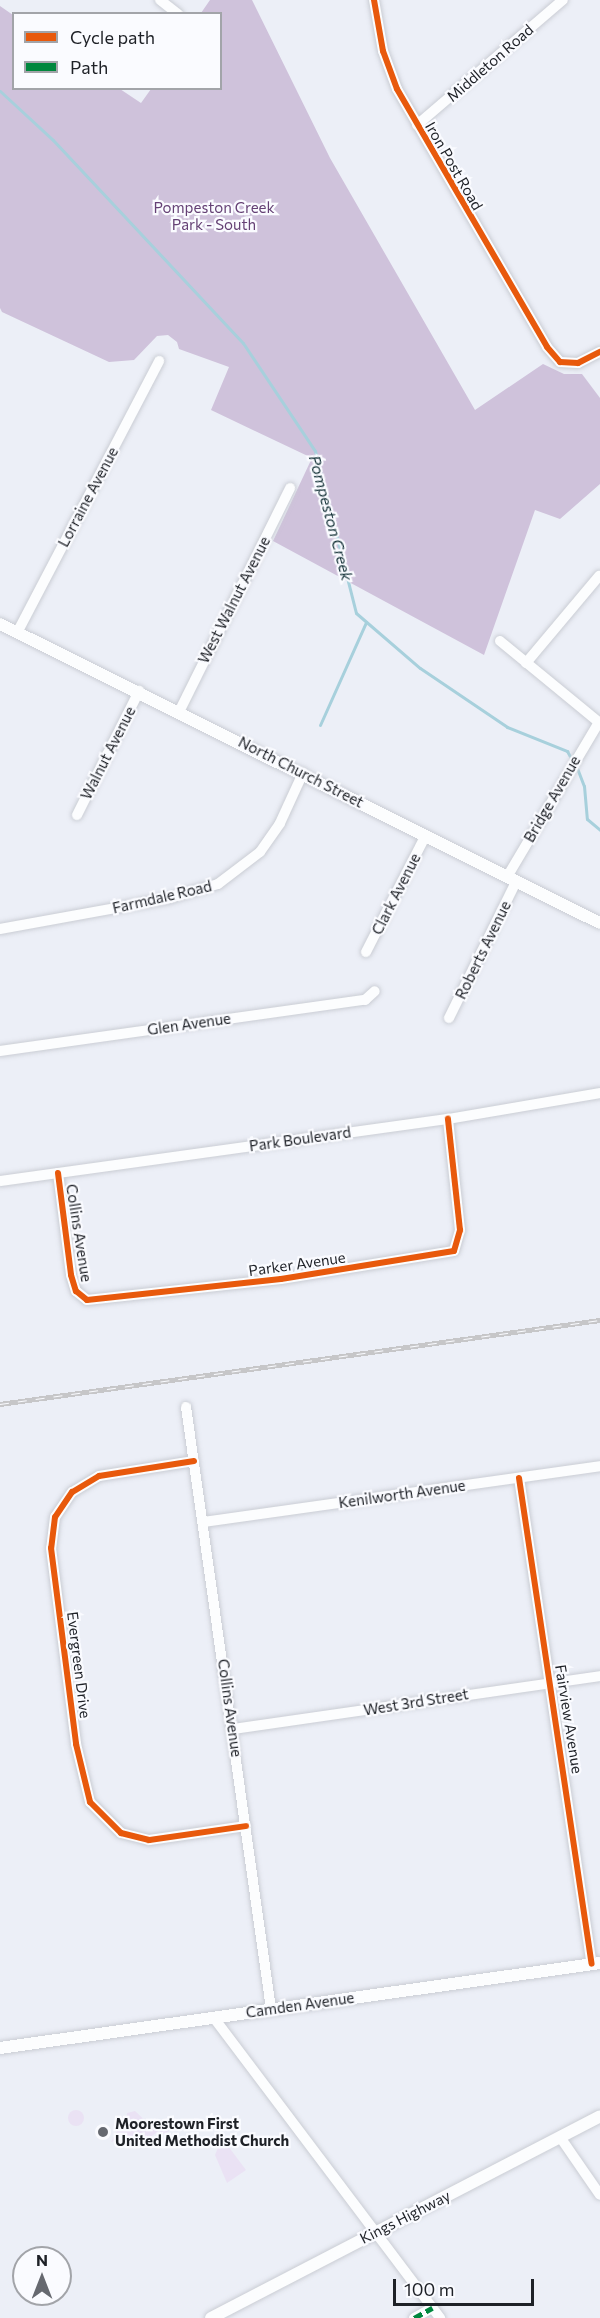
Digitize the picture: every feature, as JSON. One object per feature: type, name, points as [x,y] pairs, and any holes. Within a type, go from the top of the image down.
[{"type":"main road","name":"North Church Street","points":[[0,624],[139,691],[600,923]]},
{"type":"main road","name":"Camden Avenue","points":[[0,2048],[596,1963]]},
{"type":"main road","name":"Kings Highway","points":[[211,2318],[600,2116]]},
{"type":"street","points":[[160,0],[175,12]]},
{"type":"street","name":"Iron Post Road","points":[[374,0],[391,77],[417,126],[547,347],[560,362],[578,363],[600,352]]},
{"type":"street","name":"Middleton Road","points":[[417,126],[563,0]]},
{"type":"street","name":"Lorraine Avenue","points":[[17,633],[159,361]]},
{"type":"street","name":"West Walnut Avenue","points":[[179,712],[290,488]]},
{"type":"street","points":[[526,663],[599,576]]},
{"type":"street","points":[[500,641],[599,722]]},
{"type":"street","name":"Walnut Avenue","points":[[77,815],[139,691]]},
{"type":"street","name":"Bridge Avenue","points":[[512,879],[599,722]]},
{"type":"street","name":"Farmdale Road","points":[[0,928],[170,898],[218,884],[260,852],[280,823],[303,773]]},
{"type":"street","name":"Clark Avenue","points":[[366,952],[426,835]]},
{"type":"street","name":"Roberts Avenue","points":[[449,1018],[512,879]]},
{"type":"street","name":"Glen Avenue","points":[[0,1051],[365,1000],[375,991]]},
{"type":"street","name":"Park Boulevard","points":[[0,1181],[448,1119],[600,1093]]},
{"type":"street","name":"Parker Avenue","points":[[80,1294],[92,1302],[120,1299],[448,1254],[459,1245],[460,1230],[448,1119]]},
{"type":"street","name":"Collins Avenue","points":[[58,1173],[71,1275],[80,1294]]},
{"type":"street","name":"Collins Avenue","points":[[186,1407],[271,2009]]},
{"type":"street","name":"Evergreen Drive","points":[[194,1461],[99,1476],[72,1492],[55,1517],[51,1548],[76,1744],[90,1802],[121,1833],[149,1840],[246,1826]]},
{"type":"street","name":"Kenilworth Avenue","points":[[203,1522],[600,1466]]},
{"type":"street","name":"Fairview Avenue","points":[[519,1478],[596,1963]]},
{"type":"street","name":"West 3rd Street","points":[[233,1729],[600,1676]]},
{"type":"street","points":[[214,2018],[440,2318]]},
{"type":"street","points":[[560,2137],[600,2195]]},
{"type":"street","points":[[414,2318],[432,2308]]},
{"type":"shaded area","points":[[73,2110],[79,2110],[84,2118],[82,2124],[73,2126],[68,2121],[68,2115]]},
{"type":"shaded area","points":[[135,2111],[153,2128],[163,2124],[171,2130],[164,2134],[159,2131],[140,2144],[123,2138],[111,2142],[120,2126],[126,2128],[127,2113]]},
{"type":"shaded area","points":[[222,2138],[246,2170],[227,2183],[215,2155]]},
{"type":"green space","name":"Pompeston Creek Park - South","points":[[210,0],[252,0],[330,158],[475,410],[543,364],[564,374],[582,374],[600,398],[600,484],[560,519],[535,510],[484,655],[273,541],[312,458],[211,410],[229,367],[179,349],[177,342],[168,335],[157,336],[134,360],[109,362],[2,312],[0,308],[0,6],[12,14],[12,90],[122,90],[141,103],[150,90],[222,90],[222,12],[202,12]]},
{"type":"waterway","name":"Pompeston Creek","points":[[0,91],[53,140],[243,343],[315,451],[356,613],[420,668],[507,727],[567,751],[573,762]]},
{"type":"waterway","points":[[320,725],[366,622]]},
{"type":"waterway","name":"Pompeston Creek","points":[[577,768],[584,786],[587,819],[600,830]]},
{"type":"railway","points":[[0,1404],[600,1320]]},
{"type":"marked path","points":[[414,2318],[432,2308]]},
{"type":"cycle path","points":[[374,0],[383,51],[397,89],[547,347],[560,362],[578,363],[600,352]]},
{"type":"cycle path","points":[[58,1173],[71,1275],[76,1291],[87,1300],[281,1279],[454,1251],[460,1230],[448,1119]]},
{"type":"cycle path","points":[[194,1461],[99,1476],[72,1492],[55,1517],[51,1548],[76,1744],[90,1802],[121,1833],[149,1840],[246,1826]]},
{"type":"cycle path","points":[[519,1478],[592,1964]]},
{"type":"place","name":"Moorestown First United Methodist Church","points":[[103,2132]]}]
